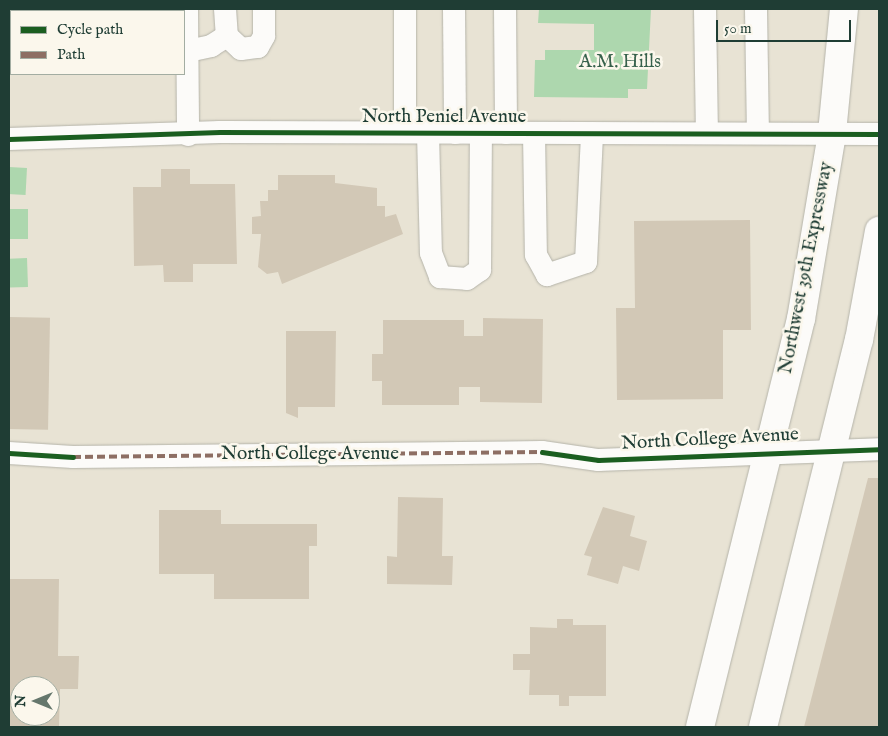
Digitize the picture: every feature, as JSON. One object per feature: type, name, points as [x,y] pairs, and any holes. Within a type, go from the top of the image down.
[{"type":"highway","name":"Northwest 39th Expressway","points":[[700,727],[801,319],[832,133],[844,9]]},
{"type":"highway","points":[[763,727],[833,450],[879,232]]},
{"type":"street","points":[[187,9],[188,135]]},
{"type":"street","points":[[224,9],[227,36],[241,49],[258,47],[264,36],[264,9]]},
{"type":"street","points":[[405,132],[406,9]]},
{"type":"street","points":[[454,9],[455,133]]},
{"type":"street","points":[[505,9],[506,133]]},
{"type":"street","points":[[705,9],[707,132]]},
{"type":"street","points":[[756,9],[758,133]]},
{"type":"street","points":[[188,51],[211,46],[227,36]]},
{"type":"street","name":"North Peniel Avenue","points":[[9,138],[405,132],[879,134]]},
{"type":"street","points":[[428,133],[431,253],[440,277],[467,279],[480,270],[481,133]]},
{"type":"street","points":[[534,133],[536,255],[547,275],[586,262],[592,133]]},
{"type":"street","name":"North College Avenue","points":[[9,453],[73,457],[542,452],[598,460],[735,458],[768,451],[879,449]]},
{"type":"green space","name":"A.M. Hills","points":[[539,9],[651,9],[647,89],[628,89],[628,98],[534,97],[535,60],[545,60],[545,50],[594,50],[594,24],[538,23]]},
{"type":"green space","points":[[9,167],[27,168],[26,195],[9,194]]},
{"type":"green space","points":[[9,209],[28,209],[28,239],[9,239]]},
{"type":"green space","points":[[27,258],[28,287],[10,288],[9,259]]},
{"type":"building","points":[[161,169],[190,169],[190,184],[235,184],[237,264],[193,264],[193,282],[164,282],[163,265],[134,266],[133,187],[161,187]]},
{"type":"building","points":[[278,175],[335,175],[335,183],[377,188],[377,206],[385,206],[385,217],[396,214],[403,234],[282,284],[278,272],[267,274],[258,267],[261,234],[252,234],[252,217],[261,216],[260,201],[268,201],[268,190],[278,190]]},
{"type":"building","points":[[750,220],[751,330],[723,330],[723,399],[617,400],[616,308],[635,308],[634,221]]},
{"type":"building","points":[[9,317],[50,318],[48,430],[9,429]]},
{"type":"building","points":[[483,318],[543,319],[542,403],[480,402],[480,387],[459,387],[459,405],[382,405],[382,381],[372,381],[372,354],[383,354],[383,320],[464,320],[464,336],[483,336]]},
{"type":"building","points":[[286,331],[336,331],[335,407],[298,407],[298,418],[286,413]]},
{"type":"building","points":[[868,478],[879,478],[879,727],[804,727]]},
{"type":"building","points":[[398,497],[443,498],[442,556],[453,556],[452,585],[387,584],[387,556],[397,557]]},
{"type":"building","points":[[603,507],[635,516],[630,536],[647,541],[639,571],[623,566],[618,584],[587,575],[592,557],[584,555]]},
{"type":"building","points":[[159,510],[221,510],[221,524],[317,524],[317,546],[309,546],[309,599],[214,599],[214,574],[159,574]]},
{"type":"building","points":[[9,579],[59,579],[58,656],[79,656],[78,689],[60,689],[60,676],[10,676],[10,726],[59,727],[9,727]]},
{"type":"building","points":[[557,619],[573,619],[573,625],[606,625],[606,696],[569,696],[569,706],[559,706],[559,695],[529,695],[530,670],[513,670],[513,654],[530,654],[530,627],[557,628]]},
{"type":"marked path","points":[[73,457],[542,452]]},
{"type":"cycle path","points":[[9,139],[220,132],[879,134]]},
{"type":"cycle path","points":[[542,452],[598,460],[879,449]]},
{"type":"cycle path","points":[[9,453],[73,457]]}]
